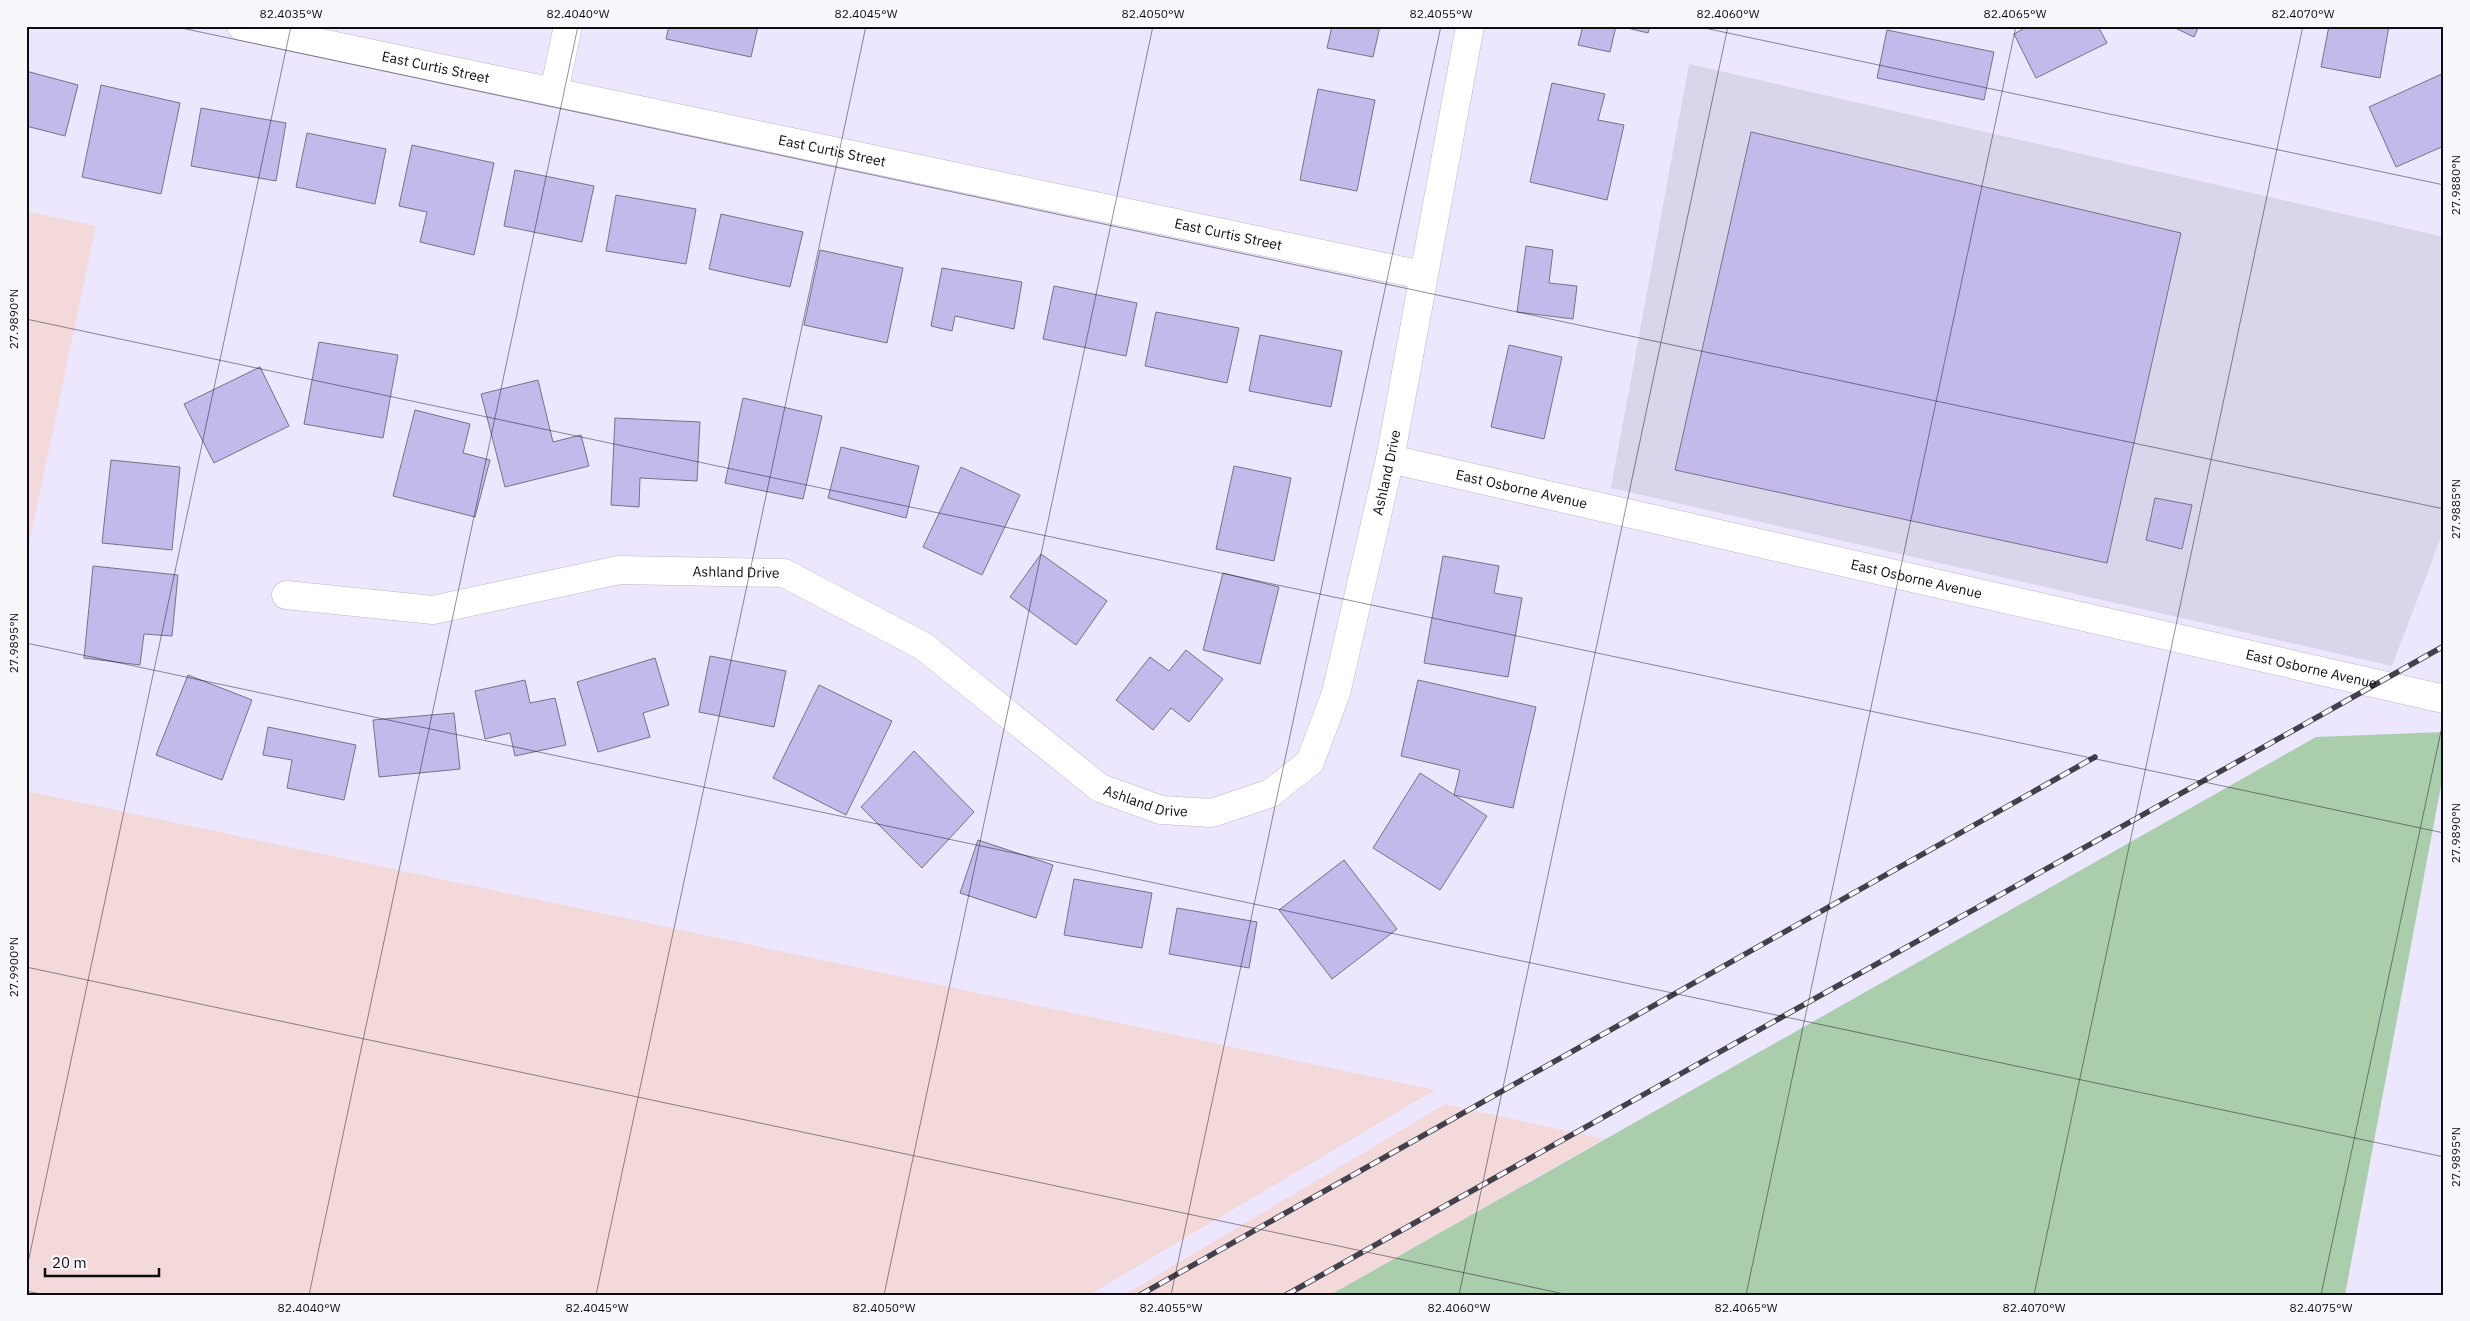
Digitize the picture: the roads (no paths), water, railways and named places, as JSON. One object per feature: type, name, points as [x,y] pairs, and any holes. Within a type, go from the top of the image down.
[{"type":"street","name":"East Curtis Street","points":[[241,26],[1422,275]]},
{"type":"street","points":[[554,92],[568,26]]},
{"type":"street","name":"Ashland Drive","points":[[286,595],[433,610],[619,570],[784,573],[923,646],[1100,788],[1161,810],[1212,813],[1271,794],[1310,762],[1336,693],[1390,459],[1422,275],[1470,26]]},
{"type":"street","name":"East Osborne Avenue","points":[[1390,459],[2444,699]]},
{"type":"railway","points":[[1286,1295],[2444,646]]},
{"type":"railway","points":[[1140,1295],[2095,757]]}]
